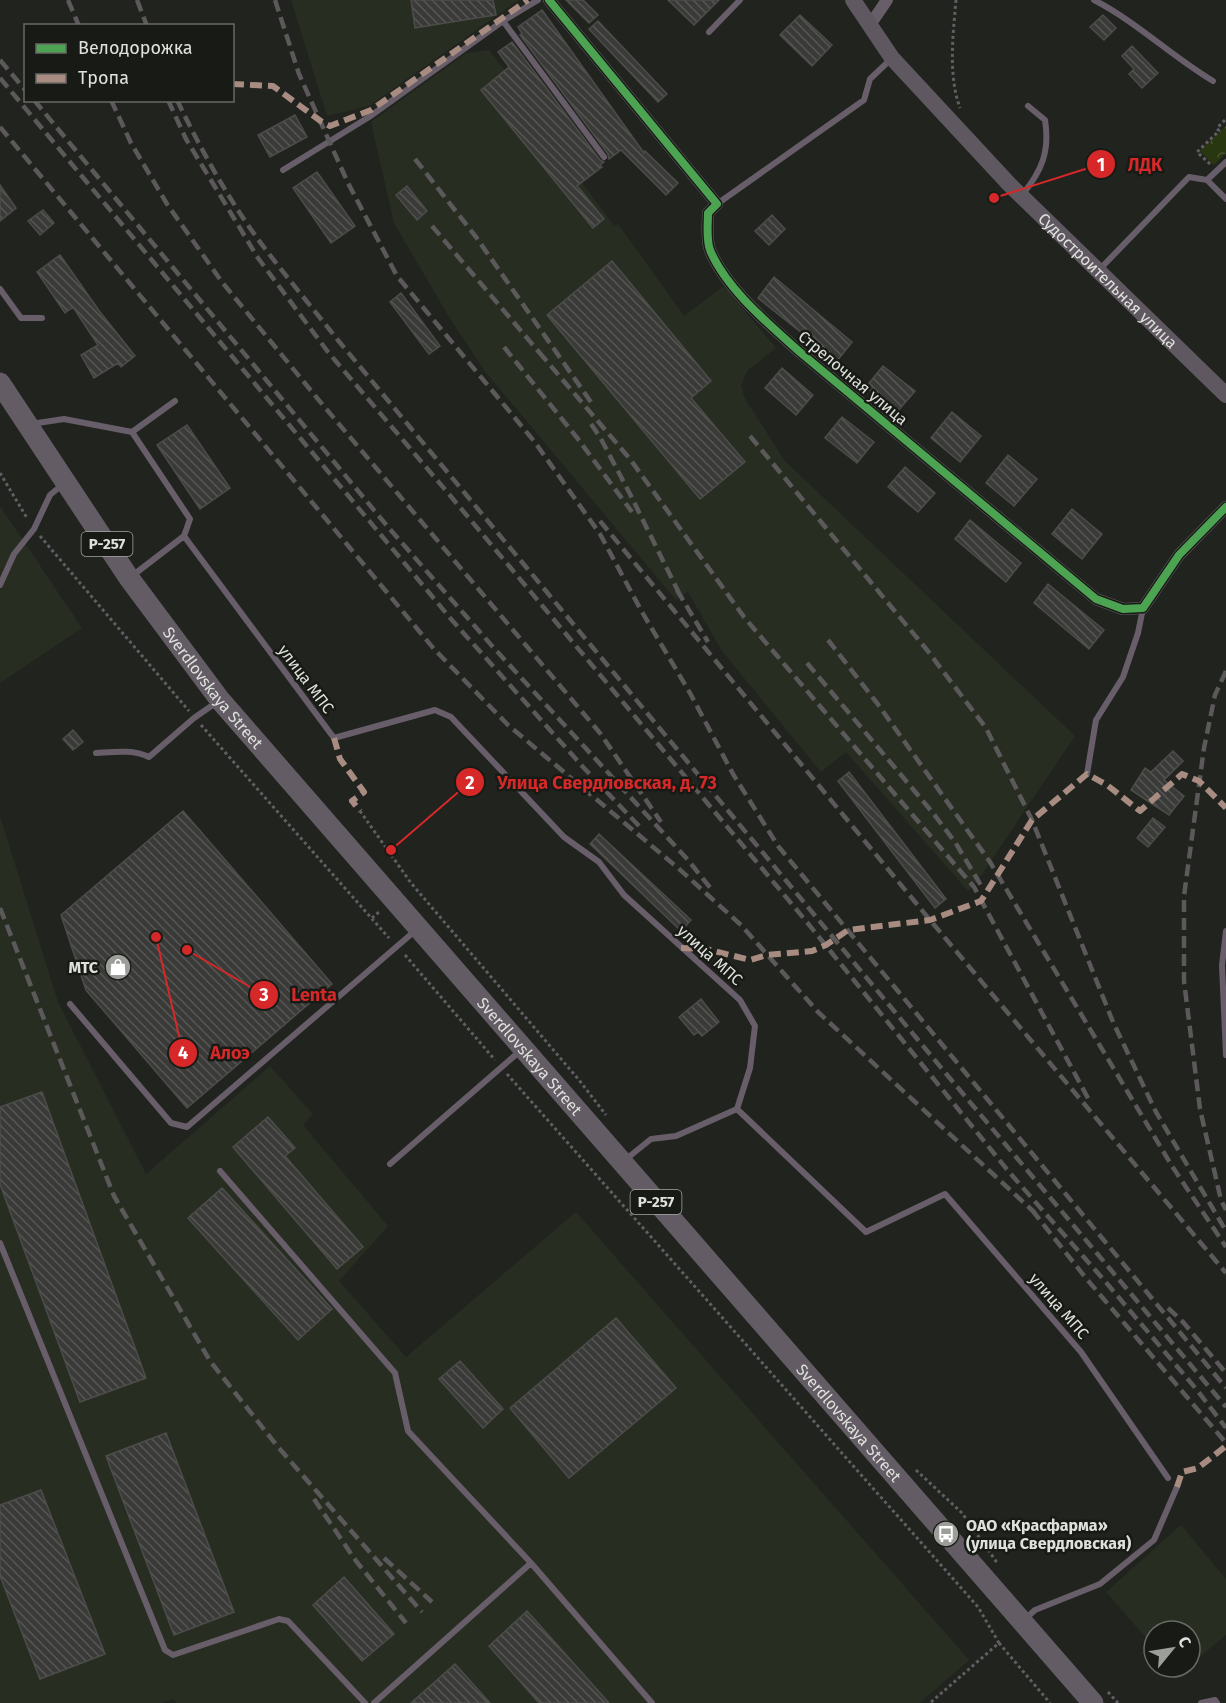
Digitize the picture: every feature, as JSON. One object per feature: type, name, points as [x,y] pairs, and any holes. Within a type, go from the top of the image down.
[{"type":"highway","name":"Sverdlovskaya Street","points":[[0,383],[129,578],[220,700],[621,1163],[1023,1621],[1098,1694]]},
{"type":"main road","name":"Судостроительная улица","points":[[853,0],[892,58],[1021,196],[1226,395]]},
{"type":"street","points":[[549,0],[717,204]]},
{"type":"street","points":[[870,25],[887,0]]},
{"type":"street","name":"Стрелочная улица","points":[[717,204],[708,213],[710,249],[729,281],[754,311],[801,353],[1096,598],[1123,609],[1143,608]]},
{"type":"street","points":[[1143,608],[1179,555],[1226,507]]},
{"type":"lane","points":[[283,170],[369,117],[503,21],[538,0]]},
{"type":"lane","points":[[709,32],[740,0]]},
{"type":"lane","points":[[1094,0],[1115,11],[1185,64],[1213,81]]},
{"type":"lane","points":[[503,21],[604,157]]},
{"type":"lane","points":[[717,204],[864,100],[870,79],[892,58]]},
{"type":"lane","points":[[1021,196],[1039,172],[1047,148],[1045,120],[1028,106]]},
{"type":"lane","points":[[1208,180],[1226,162]]},
{"type":"lane","points":[[1098,271],[1189,177],[1208,180],[1226,200]]},
{"type":"lane","points":[[0,289],[21,318],[42,318]]},
{"type":"lane","points":[[132,432],[175,401]]},
{"type":"lane","points":[[28,424],[64,419],[132,432],[190,519],[184,536],[129,578]]},
{"type":"lane","points":[[0,585],[14,554],[34,529],[50,495],[65,482]]},
{"type":"lane","name":"улица МПС","points":[[184,536],[334,738],[435,710],[451,717],[564,837],[599,862],[624,895],[740,1000],[755,1026],[750,1068],[736,1109],[866,1232],[945,1194],[1081,1352],[1168,1478]]},
{"type":"lane","points":[[1087,774],[1096,720],[1123,677],[1138,633],[1143,608]]},
{"type":"lane","points":[[96,753],[131,752],[149,757],[194,718],[220,700]]},
{"type":"lane","points":[[70,1004],[171,1123],[187,1127],[419,928]]},
{"type":"lane","points":[[1226,931],[1222,965],[1226,1055]]},
{"type":"lane","points":[[390,1164],[523,1049]]},
{"type":"lane","points":[[621,1163],[651,1139],[676,1136],[736,1109]]},
{"type":"lane","points":[[220,1171],[395,1372],[408,1431],[531,1563],[652,1703]]},
{"type":"lane","points":[[0,1243],[165,1650],[172,1655],[279,1619],[288,1621],[365,1703]]},
{"type":"lane","points":[[1023,1621],[1035,1610],[1101,1584],[1154,1540],[1177,1488]]},
{"type":"lane","points":[[374,1703],[531,1563]]},
{"type":"lane","points":[[1202,1703],[1215,1700],[1218,1703]]},
{"type":"path","points":[[956,0],[952,48],[956,98],[962,114]]},
{"type":"path","points":[[1216,171],[1197,152],[1219,131],[1217,128],[1226,120]]},
{"type":"path","points":[[360,812],[411,883],[607,1116]]},
{"type":"path","points":[[372,918],[380,911]]},
{"type":"path","points":[[405,955],[501,1067],[980,1606],[999,1643],[1050,1703]]},
{"type":"path","points":[[909,1464],[962,1513],[1002,1570]]},
{"type":"path","points":[[930,1703],[999,1643]]},
{"type":"path","points":[[1098,1694],[1118,1703]]},
{"type":"shaded area","points":[[291,0],[519,0],[369,106],[327,116]]},
{"type":"shaded area","points":[[489,50],[567,150],[562,155],[614,226],[618,224],[684,316],[724,286],[776,348],[748,370],[741,385],[744,397],[785,461],[1075,736],[974,886],[968,891],[846,752],[821,772],[722,651],[688,592],[676,600],[484,370],[449,317],[394,223],[371,122],[466,53]]},
{"type":"shaded area","points":[[0,506],[82,628],[0,683]]},
{"type":"shaded area","points":[[0,816],[58,1002],[146,1174],[270,1066],[313,1114],[303,1125],[388,1226],[339,1281],[406,1357],[576,1212],[969,1660],[920,1703],[176,1703],[174,1699],[161,1703],[0,1703]]},
{"type":"shaded area","points":[[1181,1525],[1226,1579],[1226,1635],[1202,1655],[1202,1619],[1142,1619],[1142,1633],[1106,1592]]},
{"type":"green space","points":[[1226,126],[1226,153],[1214,165],[1200,151]]},
{"type":"building","points":[[411,0],[493,0],[496,15],[415,28]]},
{"type":"building","points":[[566,0],[583,0],[598,15],[589,23]]},
{"type":"building","points":[[668,0],[719,0],[694,25]]},
{"type":"building","points":[[542,10],[644,153],[645,151],[678,183],[666,195],[621,150],[609,159],[608,154],[520,35],[522,34],[518,27]]},
{"type":"building","points":[[800,15],[832,45],[812,66],[780,35]]},
{"type":"building","points":[[1103,15],[1116,28],[1104,40],[1090,27]]},
{"type":"building","points":[[598,21],[667,94],[658,102],[589,29]]},
{"type":"building","points":[[512,42],[600,160],[604,162],[600,165],[602,167],[577,186],[604,219],[593,228],[481,90],[509,67],[498,52]]},
{"type":"building","points":[[1132,46],[1158,73],[1142,88],[1129,74],[1134,69],[1122,56]]},
{"type":"building","points":[[295,115],[307,137],[270,157],[258,135]]},
{"type":"building","points":[[317,172],[355,226],[331,243],[293,188]]},
{"type":"building","points":[[0,185],[16,208],[0,221]]},
{"type":"building","points":[[407,186],[427,211],[417,220],[396,195]]},
{"type":"building","points":[[43,210],[54,223],[40,235],[28,221]]},
{"type":"building","points":[[772,215],[785,229],[769,245],[755,231]]},
{"type":"building","points":[[60,255],[100,312],[135,356],[121,367],[118,363],[94,378],[81,355],[98,345],[73,307],[65,313],[37,272]]},
{"type":"building","points":[[612,261],[711,381],[691,398],[745,462],[700,499],[547,315]]},
{"type":"building","points":[[774,277],[852,342],[837,361],[758,298]]},
{"type":"building","points":[[401,293],[440,346],[429,354],[390,302]]},
{"type":"building","points":[[883,366],[915,391],[897,412],[866,387]]},
{"type":"building","points":[[782,368],[813,395],[796,415],[765,388]]},
{"type":"building","points":[[952,412],[981,436],[960,462],[931,438]]},
{"type":"building","points":[[842,417],[874,442],[857,463],[825,438]]},
{"type":"building","points":[[187,425],[230,488],[200,509],[157,445]]},
{"type":"building","points":[[1008,455],[1037,479],[1014,506],[986,483]]},
{"type":"building","points":[[905,467],[935,493],[918,512],[888,487]]},
{"type":"building","points":[[1072,509],[1102,534],[1082,559],[1052,534]]},
{"type":"building","points":[[970,520],[1021,563],[1006,582],[955,539]]},
{"type":"building","points":[[1048,584],[1104,630],[1089,649],[1034,603]]},
{"type":"building","points":[[73,730],[83,742],[73,750],[63,739]]},
{"type":"building","points":[[1173,751],[1183,761],[1164,780],[1184,796],[1169,815],[1131,790],[1145,768],[1151,772]]},
{"type":"building","points":[[849,772],[946,899],[935,908],[838,781]]},
{"type":"building","points":[[183,811],[332,984],[187,1108],[86,990],[61,915]]},
{"type":"building","points":[[1153,818],[1165,827],[1148,847],[1137,838]]},
{"type":"building","points":[[599,834],[691,920],[681,931],[590,844]]},
{"type":"building","points":[[701,999],[719,1022],[702,1036],[698,1032],[694,1035],[679,1017]]},
{"type":"building","points":[[42,1092],[146,1378],[80,1402],[0,1184],[0,1107]]},
{"type":"building","points":[[268,1117],[295,1148],[285,1156],[363,1247],[337,1269],[233,1147]]},
{"type":"building","points":[[222,1188],[332,1309],[298,1340],[188,1218]]},
{"type":"building","points":[[616,1318],[676,1388],[569,1478],[510,1408]]},
{"type":"building","points":[[460,1361],[503,1409],[483,1428],[439,1379]]},
{"type":"building","points":[[166,1433],[234,1612],[174,1635],[106,1456]]},
{"type":"building","points":[[41,1490],[105,1654],[40,1679],[0,1576],[0,1505]]},
{"type":"building","points":[[344,1577],[394,1634],[362,1661],[313,1605]]},
{"type":"building","points":[[527,1611],[609,1703],[539,1703],[489,1646]]},
{"type":"building","points":[[455,1664],[490,1703],[411,1703]]},
{"type":"railway","points":[[68,0],[78,24]]},
{"type":"railway","points":[[137,0],[146,24]]},
{"type":"railway","points":[[275,0],[299,74],[348,183],[397,276],[534,441],[600,534],[733,774],[778,846],[1226,1388]]},
{"type":"railway","points":[[0,60],[24,89]]},
{"type":"railway","points":[[0,78],[451,619],[639,826]]},
{"type":"railway","points":[[36,102],[388,527],[493,647],[688,860],[712,890]]},
{"type":"railway","points":[[112,102],[131,143],[167,204],[222,282],[600,733],[661,822]]},
{"type":"railway","points":[[169,102],[186,139],[258,258],[328,352],[806,921],[1009,1172],[1104,1280],[1226,1428]]},
{"type":"railway","points":[[178,102],[207,158],[253,232],[337,339],[943,1070],[1226,1407]]},
{"type":"railway","points":[[0,127],[434,649],[508,725],[678,868],[741,925],[818,1012],[1035,1213]]},
{"type":"railway","points":[[415,159],[476,237],[593,405]]},
{"type":"railway","points":[[432,226],[544,358]]},
{"type":"railway","points":[[504,347],[578,439],[632,512]]},
{"type":"railway","points":[[539,352],[630,459],[744,617],[974,887],[1089,1100]]},
{"type":"railway","points":[[591,424],[630,494],[681,597]]},
{"type":"railway","points":[[750,436],[927,650],[986,728],[1032,820],[1113,1022],[1156,1112],[1226,1231]]},
{"type":"railway","points":[[600,521],[1226,1273]]},
{"type":"railway","points":[[677,590],[708,642]]},
{"type":"railway","points":[[828,640],[877,703],[990,862],[1172,1166],[1226,1247]]},
{"type":"railway","points":[[807,663],[933,813],[955,842],[982,887]]},
{"type":"railway","points":[[1226,671],[1215,695],[1204,748],[1184,896],[1184,981],[1200,1109],[1221,1200],[1226,1210]]},
{"type":"railway","points":[[0,908],[114,1196],[210,1361],[278,1447],[422,1612]]},
{"type":"railway","points":[[1032,1210],[1085,1277],[1226,1443]]},
{"type":"railway","points":[[1168,1308],[1183,1322],[1226,1373]]},
{"type":"railway","points":[[314,1499],[356,1561],[406,1623]]},
{"type":"railway","points":[[384,1558],[432,1602]]},
{"type":"marked path","points":[[234,84],[273,86],[330,126],[371,110],[528,0]]},
{"type":"marked path","points":[[334,738],[340,759],[364,792],[352,801],[360,811]]},
{"type":"marked path","points":[[681,948],[706,949],[750,960],[767,955],[812,951],[826,945],[848,930],[930,920],[981,901],[1032,820],[1087,774],[1107,785],[1140,811],[1182,774],[1199,781],[1226,808]]},
{"type":"marked path","points":[[1177,1487],[1182,1472],[1198,1468],[1226,1446]]},
{"type":"cycle path","points":[[549,0],[717,204],[708,213],[709,246],[717,264],[738,292],[801,353],[1096,599],[1123,609],[1143,608],[1179,555],[1226,507]]},
{"type":"place","name":"ЛДК","points":[[994,198]]},
{"type":"place","name":"Улица Свердловская, д. 73","points":[[391,850]]},
{"type":"place","name":"Алоэ","points":[[156,937]]},
{"type":"place","name":"Lenta","points":[[187,950]]},
{"type":"place","name":"МТС","points":[[118,967]]},
{"type":"place","name":"ОАО «Красфарма» (улица Свердловская)","points":[[946,1534]]}]
